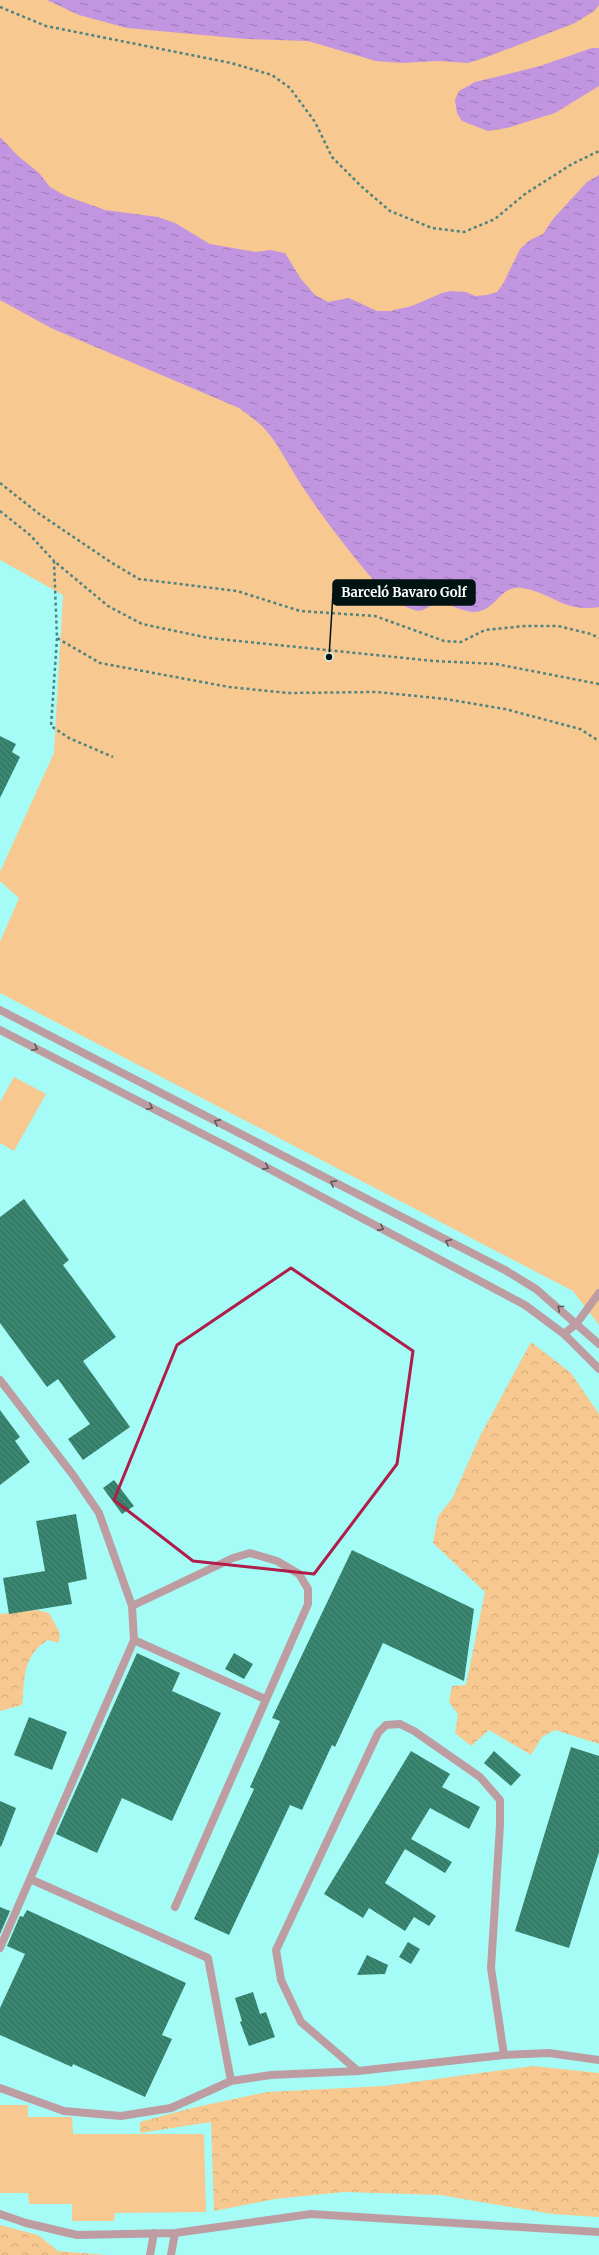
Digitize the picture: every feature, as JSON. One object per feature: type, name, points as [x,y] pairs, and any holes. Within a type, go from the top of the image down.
[{"type":"lane","points":[[0,1010],[505,1270],[536,1289],[577,1322],[599,1344]]},
{"type":"lane","points":[[0,1030],[473,1276],[525,1305],[564,1334],[599,1369]]},
{"type":"lane","points":[[564,1334],[577,1322],[599,1293]]},
{"type":"lane","points":[[0,1380],[73,1475],[99,1513],[132,1606],[134,1640],[0,1948]]},
{"type":"lane","points":[[132,1606],[233,1558],[250,1553],[277,1561],[299,1574],[308,1589],[308,1604],[175,1907]]},
{"type":"lane","points":[[134,1640],[266,1699]]},
{"type":"lane","points":[[358,2071],[301,2022],[281,1980],[276,1950],[378,1733],[386,1725],[400,1724],[414,1731],[480,1777],[500,1800],[500,1825],[491,1968],[504,2055]]},
{"type":"lane","points":[[30,1879],[208,1958],[231,2081]]},
{"type":"lane","points":[[0,2088],[64,2111],[121,2116],[171,2108],[231,2081],[271,2074],[358,2071],[504,2055],[549,2053],[599,2060]]},
{"type":"lane","points":[[0,2214],[26,2224],[76,2235],[175,2233],[311,2214],[599,2232]]},
{"type":"lane","points":[[150,2255],[154,2233]]},
{"type":"lane","points":[[171,2255],[175,2233]]},
{"type":"path","points":[[0,6],[46,26],[231,63],[272,75],[290,88],[315,122],[332,157],[362,187],[390,211],[432,228],[464,232],[495,219],[525,194],[572,164],[599,151]]},
{"type":"path","points":[[0,483],[38,513],[112,563],[139,579],[237,591],[300,611],[376,616],[444,641],[461,642],[485,630],[525,626],[558,626],[591,634],[599,638]]},
{"type":"path","points":[[0,511],[30,535],[54,561],[108,606],[142,624],[210,638],[434,660],[496,664],[599,684]]},
{"type":"path","points":[[54,561],[57,638],[51,726],[69,738],[113,757]]},
{"type":"path","points":[[57,638],[100,663],[229,686],[288,693],[377,692],[446,699],[504,709],[580,729],[599,742]]},
{"type":"highlighted area","points":[[291,1268],[413,1351],[397,1464],[314,1574],[193,1561],[114,1500],[177,1345]]},
{"type":"green space","points":[[0,0],[599,0],[599,1325],[573,1291],[0,993],[0,942],[19,898],[0,881],[0,872],[54,753],[63,595],[0,560]]},
{"type":"green space","points":[[14,1077],[46,1094],[14,1151],[0,1143],[0,1102]]},
{"type":"green space","points":[[531,1342],[571,1373],[599,1414],[599,1744],[555,1730],[542,1737],[531,1755],[489,1730],[471,1746],[455,1733],[458,1714],[449,1702],[452,1686],[466,1685],[485,1592],[433,1543],[438,1516],[452,1499],[480,1436]]},
{"type":"green space","points":[[37,1610],[49,1613],[60,1633],[59,1643],[48,1640],[33,1653],[26,1668],[22,1705],[0,1711],[0,1614]]},
{"type":"green space","points":[[533,2066],[599,2073],[599,2217],[552,2214],[440,2195],[344,2192],[275,2199],[214,2211],[211,2122],[140,2133],[140,2122],[192,2108],[267,2092],[384,2086]]},
{"type":"green space","points":[[0,2105],[28,2105],[28,2117],[72,2117],[73,2134],[204,2134],[206,2212],[115,2213],[114,2221],[72,2221],[72,2204],[29,2204],[28,2193],[0,2193]]},
{"type":"green space","points":[[0,2225],[38,2235],[58,2251],[106,2255],[0,2255]]},
{"type":"water","points":[[47,0],[599,0],[599,5],[594,11],[575,23],[468,63],[438,61],[402,63],[376,61],[308,41],[246,39],[127,28],[79,15]]},
{"type":"water","points":[[592,48],[599,48],[599,86],[555,113],[507,128],[488,131],[462,121],[457,113],[455,100],[459,91],[475,82],[540,66]]},
{"type":"water","points":[[0,137],[18,156],[39,173],[50,187],[66,196],[105,210],[158,217],[175,223],[210,244],[256,252],[270,250],[285,253],[301,279],[315,295],[328,302],[349,298],[377,311],[390,311],[412,306],[442,293],[451,291],[466,292],[475,296],[497,292],[503,284],[520,249],[530,240],[543,234],[553,219],[587,182],[599,175],[599,607],[587,608],[567,605],[532,590],[521,588],[509,589],[488,607],[477,612],[465,611],[442,604],[436,604],[417,611],[401,604],[384,591],[360,564],[316,507],[273,440],[263,427],[251,417],[239,408],[51,328],[0,300]]},
{"type":"building","points":[[0,736],[16,744],[12,752],[20,757],[0,798]]},
{"type":"building","points":[[24,1199],[69,1260],[63,1265],[116,1337],[83,1361],[130,1427],[83,1460],[68,1439],[90,1424],[58,1379],[47,1387],[0,1323],[0,1217]]},
{"type":"building","points":[[0,1410],[20,1437],[15,1441],[30,1462],[0,1485]]},
{"type":"building","points":[[114,1480],[134,1506],[122,1514],[103,1488]]},
{"type":"building","points":[[76,1514],[87,1579],[68,1583],[72,1604],[9,1614],[3,1578],[45,1571],[36,1521]]},
{"type":"building","points":[[352,1550],[474,1609],[464,1681],[383,1643],[335,1747],[332,1745],[302,1810],[290,1805],[229,1935],[194,1919],[254,1789],[250,1787],[280,1721],[272,1718]]},
{"type":"building","points":[[137,1653],[180,1673],[172,1691],[221,1713],[172,1821],[122,1798],[97,1853],[56,1834]]},
{"type":"building","points":[[234,1653],[253,1664],[244,1679],[225,1669]]},
{"type":"building","points":[[29,1717],[67,1732],[52,1770],[14,1755]]},
{"type":"building","points":[[571,1747],[599,1756],[599,1852],[569,1948],[515,1931]]},
{"type":"building","points":[[411,1751],[450,1774],[442,1787],[480,1807],[469,1829],[430,1808],[411,1839],[452,1862],[445,1873],[405,1849],[385,1883],[436,1916],[429,1926],[414,1917],[405,1931],[369,1908],[363,1918],[324,1894]]},
{"type":"building","points":[[494,1751],[521,1775],[511,1786],[484,1763]]},
{"type":"building","points":[[0,1801],[16,1808],[1,1847],[0,1846]]},
{"type":"building","points":[[0,1907],[10,1911],[0,1934]]},
{"type":"building","points":[[27,1910],[186,1983],[162,2035],[172,2039],[145,2097],[73,2064],[72,2067],[0,2035],[0,2008],[25,1954],[7,1946],[20,1916],[23,1917]]},
{"type":"building","points":[[408,1942],[420,1949],[411,1964],[399,1957]]},
{"type":"building","points":[[367,1955],[388,1965],[385,1974],[357,1975]]},
{"type":"building","points":[[253,1992],[260,2014],[266,2012],[275,2037],[249,2046],[240,2022],[242,2021],[235,1998]]},
{"type":"place","name":"Barceló Bavaro Golf","points":[[329,657]]}]
